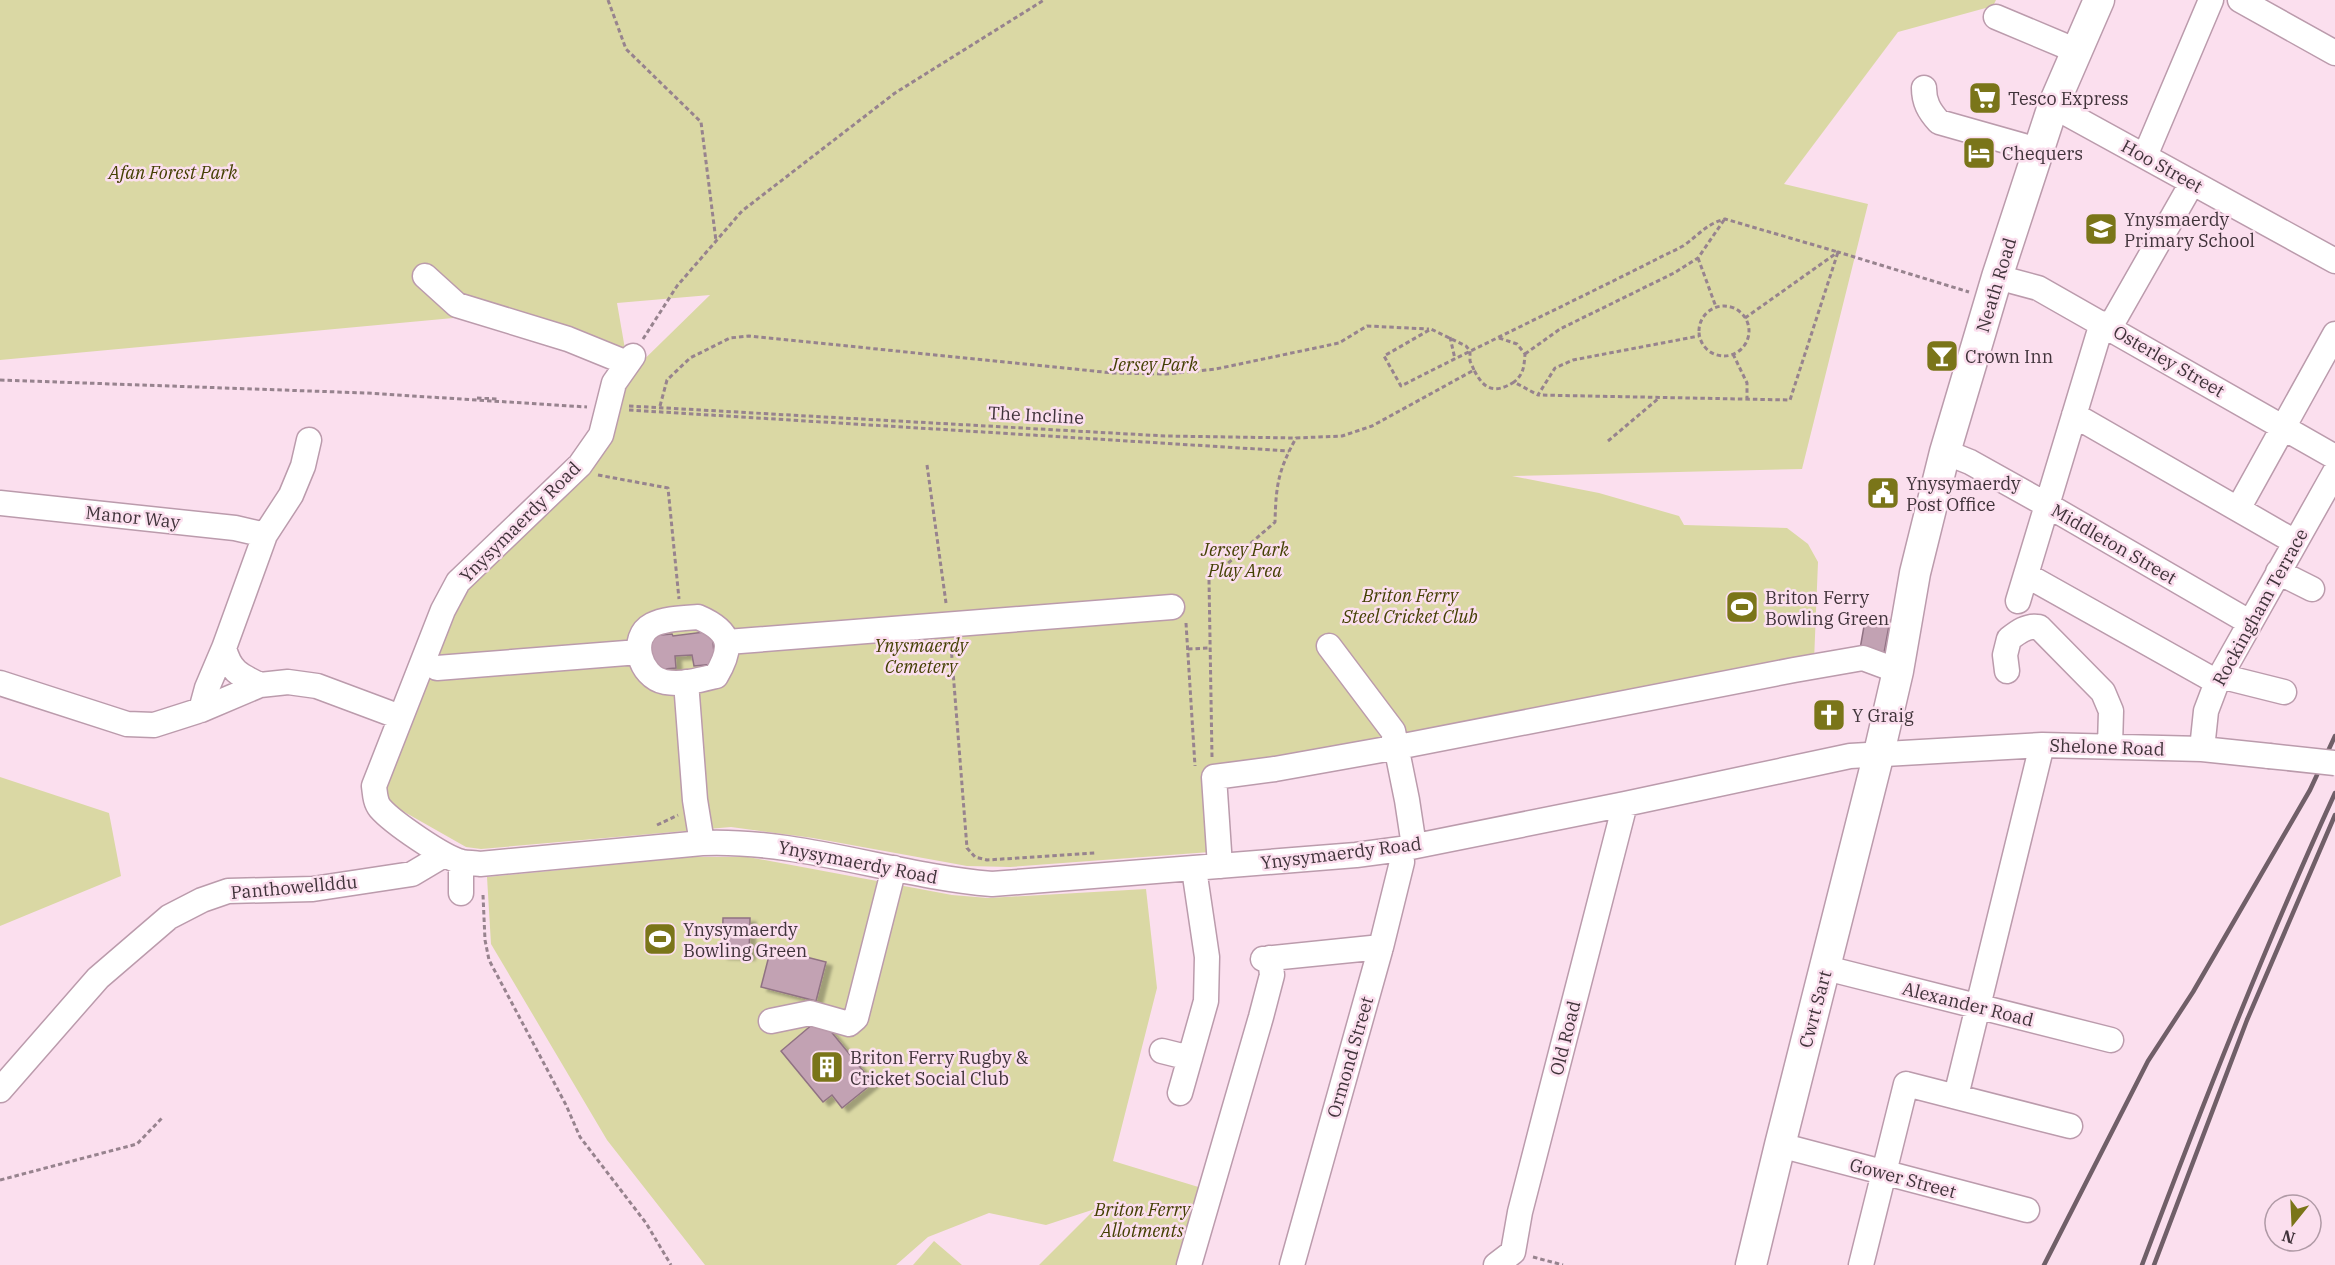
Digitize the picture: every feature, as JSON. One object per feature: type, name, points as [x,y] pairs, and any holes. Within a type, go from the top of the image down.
[{"type":"main road","name":"Neath Road","points":[[1879,753],[1898,671],[1915,573],[1945,452],[2038,150],[2053,106],[2099,0]]},
{"type":"main road","name":"Cwrt Sart","points":[[1751,1265],[1879,753]]},
{"type":"street","points":[[2145,156],[2211,0]]},
{"type":"street","points":[[2240,0],[2335,53]]},
{"type":"street","points":[[1996,17],[2077,51]]},
{"type":"street","points":[[1924,88],[1924,97],[1929,109],[1939,122],[2038,150]]},
{"type":"street","name":"Hoo Street","points":[[2053,106],[2335,261]]},
{"type":"street","points":[[2018,602],[2074,415],[2106,325],[2192,183]]},
{"type":"street","points":[[425,276],[457,305],[630,359]]},
{"type":"street","name":"Osterley Street","points":[[1994,288],[2038,288],[2335,457]]},
{"type":"street","points":[[2238,509],[2335,334]]},
{"type":"street","name":"Ynysymaerdy Road","points":[[630,359],[614,383],[601,435],[580,465],[458,582],[442,610],[374,786],[379,807],[398,823],[462,860],[737,841],[799,849],[956,881],[992,884],[1194,869],[1356,855],[1407,847],[1625,804],[1839,758],[1879,753]]},
{"type":"street","points":[[2074,415],[2295,542]]},
{"type":"street","points":[[201,710],[207,688],[265,535],[291,495],[303,466],[309,440]]},
{"type":"street","name":"Middleton Street","points":[[1945,452],[1970,462],[2047,505],[2249,622]]},
{"type":"street","name":"Rockingham Terrace","points":[[2202,749],[2206,711],[2218,679],[2335,472]]},
{"type":"street","name":"Manor Way","points":[[0,503],[236,528],[265,535]]},
{"type":"street","points":[[2278,572],[2312,589]]},
{"type":"street","points":[[2026,575],[2218,679],[2284,692]]},
{"type":"street","points":[[727,642],[1172,607]]},
{"type":"street","points":[[698,617],[715,624],[727,642],[726,660],[716,676],[686,682],[663,682],[648,673],[640,660],[639,645],[647,628],[654,623],[681,618],[698,617]]},
{"type":"street","points":[[2007,671],[2005,655],[2009,639],[2022,629],[2032,626],[2039,627],[2103,692],[2111,711],[2110,746]]},
{"type":"street","name":"Ormond Street","points":[[1292,1265],[1381,947],[1401,862],[1407,847],[1398,747],[1393,731],[1329,646]]},
{"type":"street","points":[[224,648],[229,664],[242,677],[260,685]]},
{"type":"street","points":[[437,668],[639,652]]},
{"type":"street","points":[[1220,866],[1205,777],[1275,769],[1398,747],[1863,658],[1898,671]]},
{"type":"street","points":[[0,683],[127,724],[154,725],[201,710],[260,685],[288,682],[317,686],[400,717]]},
{"type":"street","points":[[686,682],[695,800],[702,843]]},
{"type":"street","points":[[1956,1095],[2042,745]]},
{"type":"street","name":"Shelone Road","points":[[1879,753],[1916,754],[2042,745],[2110,746],[2202,749],[2335,763]]},
{"type":"street","name":"Old Road","points":[[1504,1258],[1520,1212],[1625,804]]},
{"type":"street","points":[[460,892],[462,860]]},
{"type":"street","name":"Panthowellddu","points":[[0,1090],[98,978],[169,916],[202,900],[228,891],[313,889],[412,874],[462,860]]},
{"type":"street","points":[[771,1021],[810,1013],[849,1024],[856,1018],[894,868]]},
{"type":"street","points":[[1180,1093],[1206,1001],[1207,957],[1194,869]]},
{"type":"street","points":[[1189,1265],[1272,975],[1267,958],[1381,947]]},
{"type":"street","name":"Alexander Road","points":[[1826,968],[2111,1040]]},
{"type":"street","points":[[1162,1051],[1190,1058]]},
{"type":"street","points":[[1864,1264],[1906,1083],[2070,1126]]},
{"type":"street","name":"Gower Street","points":[[1780,1145],[2026,1210]]},
{"type":"path","points":[[608,0],[626,50],[701,122],[716,241]]},
{"type":"path","points":[[630,359],[677,286],[742,211],[895,93],[1044,0]]},
{"type":"path","points":[[1431,329],[1384,356],[1401,386],[1683,246],[1712,222],[1725,219],[1892,268],[1994,288]]},
{"type":"path","points":[[1525,354],[1560,329],[1674,273],[1698,258],[1725,219]]},
{"type":"path","points":[[1745,318],[1838,252]]},
{"type":"path","points":[[1514,382],[1538,395],[1790,400],[1838,252]]},
{"type":"path","points":[[1698,258],[1716,307]]},
{"type":"path","points":[[1716,307],[1734,308],[1745,318],[1748,326],[1746,343],[1733,354],[1716,355],[1702,344],[1699,336],[1701,321],[1705,314],[1716,307]]},
{"type":"path","points":[[660,406],[667,380],[690,358],[730,338],[749,336],[1113,373],[1166,374],[1216,369],[1339,343],[1367,326],[1431,329],[1466,346],[1470,351],[1470,361],[1480,382],[1490,388],[1503,389],[1520,377],[1525,354],[1517,345],[1499,338]]},
{"type":"path","points":[[1538,395],[1555,368],[1573,360],[1699,336]]},
{"type":"path","points":[[1450,337],[1455,359]]},
{"type":"path","points":[[1733,354],[1747,383],[1748,400]]},
{"type":"path","name":"The Incline","points":[[607,408],[638,405],[660,406],[1165,436],[1296,438],[1342,436],[1372,426],[1474,370]]},
{"type":"path","points":[[0,380],[366,393],[1289,451]]},
{"type":"path","points":[[477,398],[607,408]]},
{"type":"path","points":[[1608,441],[1659,398]]},
{"type":"path","points":[[1205,777],[1210,648],[1209,580],[1275,522],[1278,477],[1296,438]]},
{"type":"path","points":[[927,465],[949,625],[967,848],[975,857],[987,860],[1106,852]]},
{"type":"path","points":[[590,473],[668,488],[681,618]]},
{"type":"path","points":[[1172,607],[1186,616],[1188,649],[1205,777]]},
{"type":"path","points":[[1188,649],[1210,648]]},
{"type":"path","points":[[653,826],[682,813],[695,800]]},
{"type":"path","points":[[462,860],[489,960],[566,1105],[580,1137],[646,1223],[671,1265]]},
{"type":"path","points":[[0,1180],[138,1144],[162,1118]]},
{"type":"path","points":[[1504,1258],[1563,1265]]},
{"type":"green space","points":[[0,0],[1996,0],[1993,6],[1898,32],[1784,184],[1868,204],[1802,469],[1512,476],[1599,493],[1679,516],[1684,525],[1787,528],[1808,544],[1818,562],[1814,661],[1268,765],[1203,773],[1210,852],[1010,867],[967,866],[813,838],[731,827],[481,849],[466,847],[392,805],[385,793],[386,781],[463,594],[588,467],[619,384],[710,295],[617,303],[625,349],[519,312],[0,360]]},
{"type":"green space","points":[[0,777],[109,813],[121,876],[0,926]]},
{"type":"green space","name":"Briton Ferry Allotments","points":[[692,857],[748,857],[952,895],[988,898],[1146,889],[1157,988],[1113,1161],[1205,1189],[1184,1265],[1039,1265],[1095,1209],[1046,1225],[989,1213],[928,1237],[896,1265],[705,1265],[607,1140],[491,944],[487,877]]},
{"type":"green space","points":[[934,1241],[962,1265],[913,1265]]},
{"type":"building","points":[[1866,615],[1890,620],[1884,653],[1860,649]]},
{"type":"building","points":[[712,631],[715,664],[694,666],[692,655],[675,656],[676,668],[653,670],[650,636],[672,634],[673,636]]},
{"type":"building","points":[[723,918],[750,918],[749,956],[722,955]]},
{"type":"building","points":[[771,948],[826,962],[816,1001],[761,987]]},
{"type":"building","name":"Briton Ferry Rugby & Cricket Social Club","points":[[820,1018],[873,1083],[842,1108],[832,1095],[823,1102],[781,1051]]},
{"type":"railway","points":[[2044,1265],[2148,1061],[2193,992],[2310,790],[2335,736]]},
{"type":"railway","points":[[2142,1265],[2234,1028],[2335,793]]},
{"type":"railway","points":[[2154,1265],[2247,1020],[2335,815]]},
{"type":"place","name":"Tesco Express","points":[[1985,98]]},
{"type":"place","name":"Chequers","points":[[1979,153]]},
{"type":"place","name":"Ynysmaerdy Primary School","points":[[2101,229]]},
{"type":"place","name":"Crown Inn","points":[[1942,356]]},
{"type":"place","name":"Ynysymaerdy Post Office","points":[[1883,493]]},
{"type":"place","name":"Briton Ferry Bowling Green","points":[[1742,607]]},
{"type":"place","name":"Y Graig","points":[[1829,715]]},
{"type":"place","name":"Ynysymaerdy Bowling Green","points":[[660,939]]},
{"type":"place","name":"Briton Ferry Rugby & Cricket Social Club","points":[[827,1067]]},
{"type":"park label","name":"Afan Forest Park","points":[[173,172]]},
{"type":"park label","name":"Jersey Park","points":[[1154,364]]},
{"type":"park label","name":"Jersey Park Play Area","points":[[1245,559]]},
{"type":"park label","name":"Briton Ferry Steel Cricket Club","points":[[1410,605]]},
{"type":"park label","name":"Ynysmaerdy Cemetery","points":[[921,655]]}]
